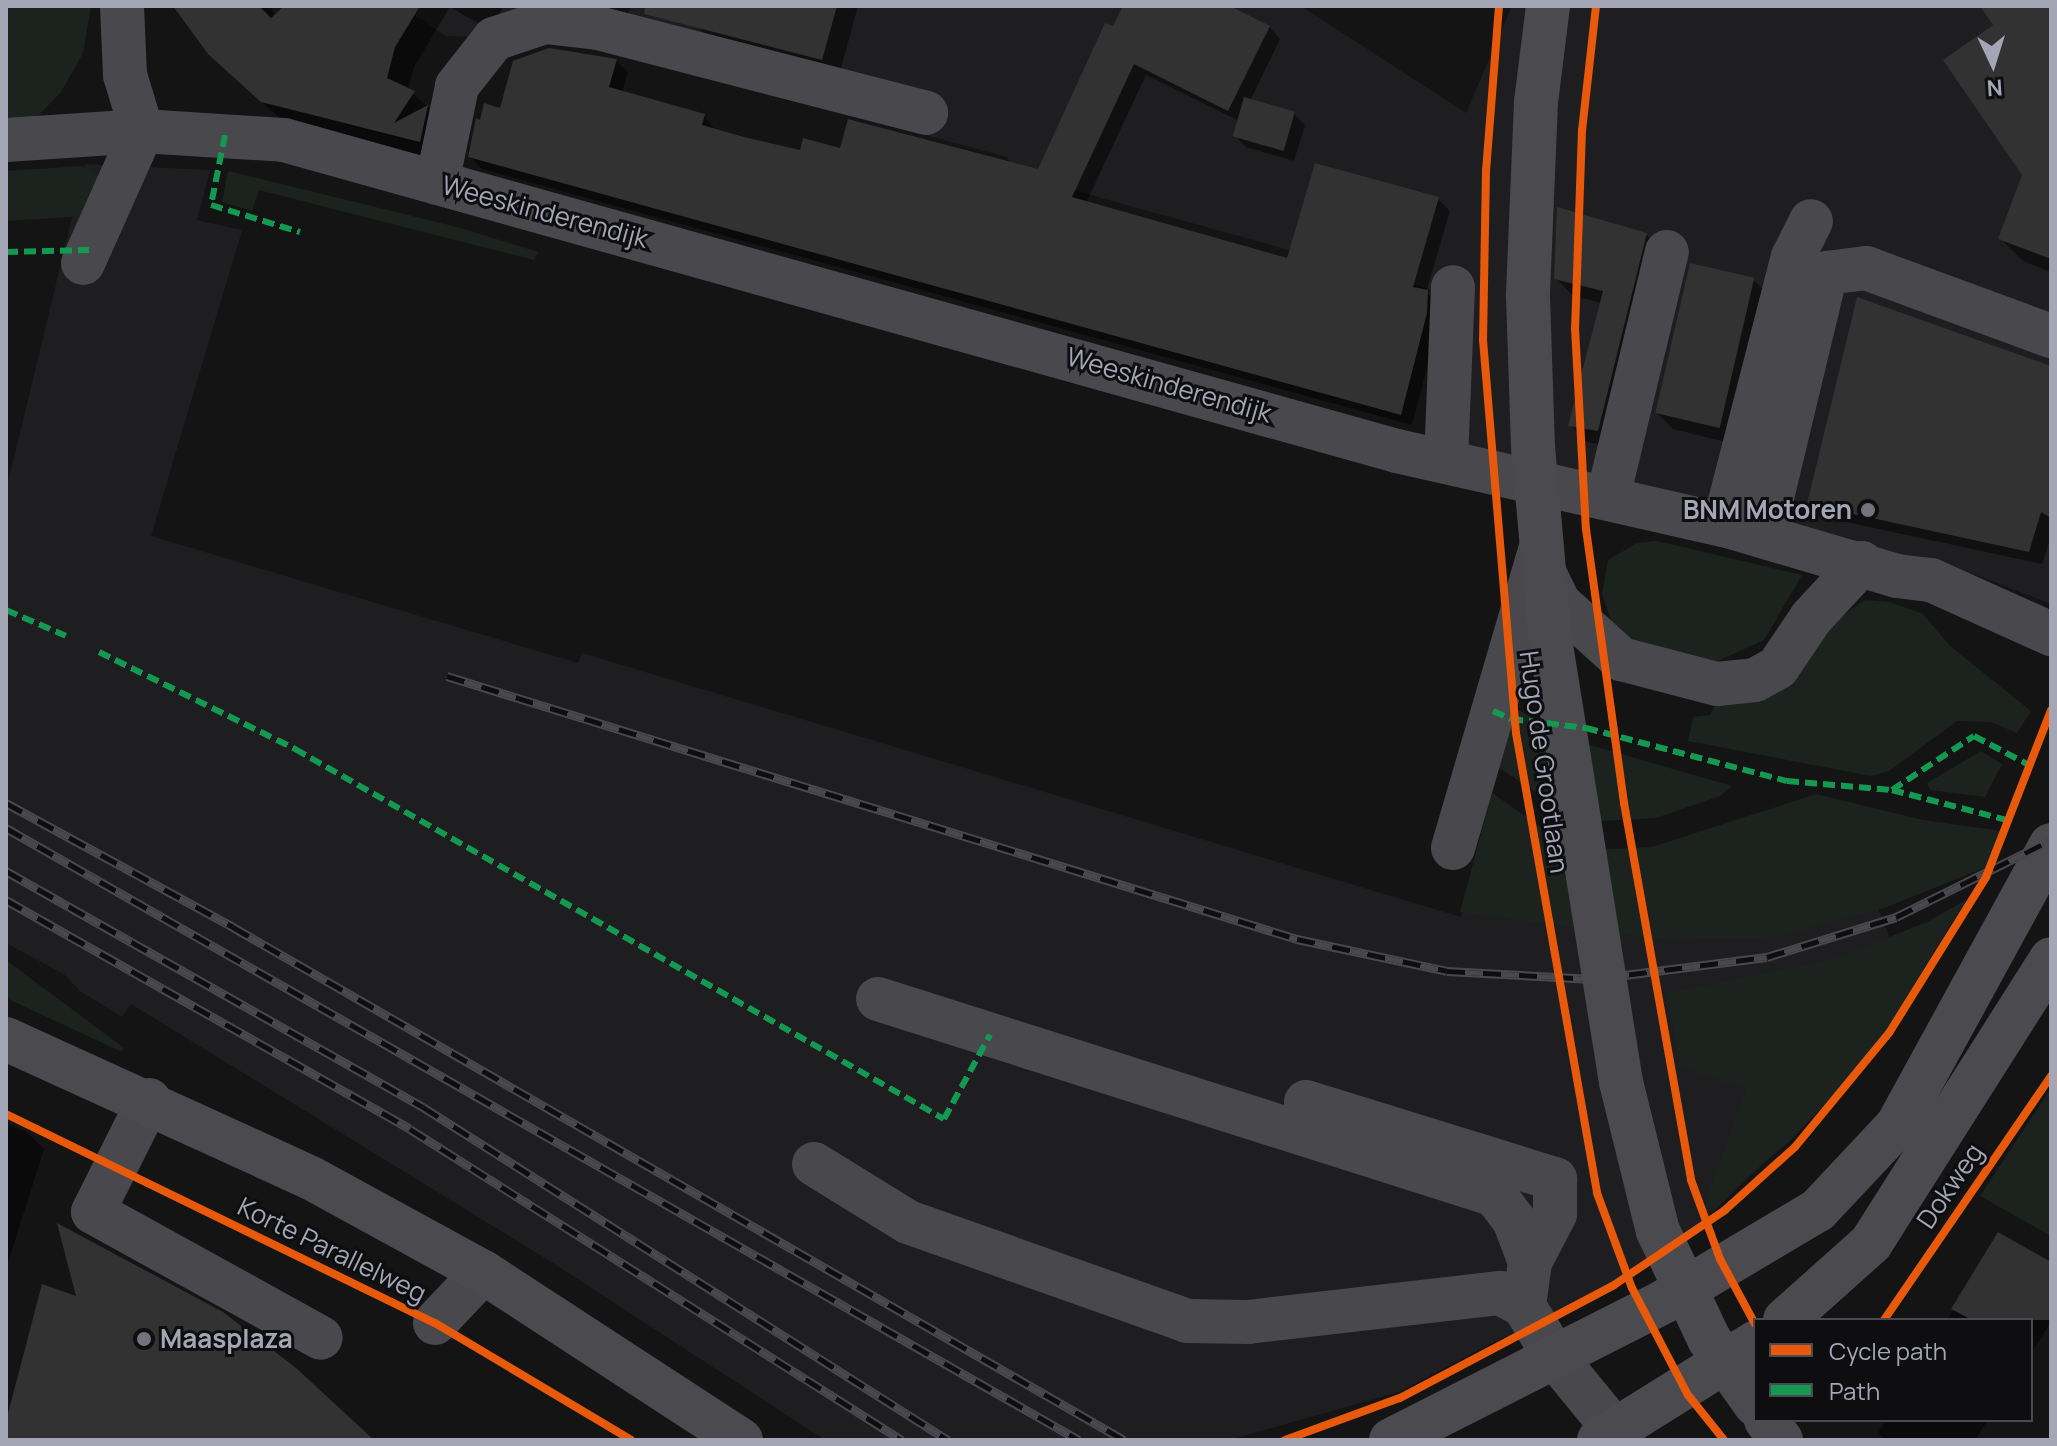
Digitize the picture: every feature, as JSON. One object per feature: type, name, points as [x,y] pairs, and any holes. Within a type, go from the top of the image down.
[{"type":"main road","name":"Hugo de Grootlaan","points":[[1548,6],[1536,102],[1528,296],[1533,447],[1550,639],[1621,1082],[1658,1231],[1709,1339],[1753,1401]]},
{"type":"main road","points":[[1391,1440],[1754,1252],[1818,1210],[1861,1169],[1918,1092],[2051,845]]},
{"type":"main road","name":"Dokweg","points":[[1787,1318],[1871,1243],[2051,959]]},
{"type":"main road","name":"Korte Parallelweg","points":[[6,1039],[149,1100],[311,1178],[483,1272],[638,1376],[741,1440]]},
{"type":"main road","points":[[1614,1437],[1753,1344]]},
{"type":"main road","name":"Korte Parallelweg","points":[[638,1376],[705,1440]]},
{"type":"main road","points":[[1768,1422],[1781,1440]]},
{"type":"street","points":[[83,263],[142,131],[125,75],[122,6]]},
{"type":"street","points":[[437,183],[457,86],[494,39],[545,22],[598,28],[926,113]]},
{"type":"street","name":"Weeskinderendijk","points":[[6,140],[142,131],[284,140],[1446,461],[1744,530],[1931,580],[2051,634]]},
{"type":"street","points":[[1744,530],[1793,257],[1811,221]]},
{"type":"street","points":[[1608,497],[1667,252]]},
{"type":"street","points":[[1744,530],[1826,273],[1866,268],[2051,336]]},
{"type":"street","points":[[1446,461],[1453,287]]},
{"type":"street","points":[[1453,848],[1560,486]]},
{"type":"street","points":[[1538,560],[1559,603],[1621,659],[1717,684],[1755,680],[1778,667],[1811,618],[1862,563]]},
{"type":"street","points":[[878,999],[1495,1195],[1514,1220],[1530,1262]]},
{"type":"street","points":[[149,1100],[93,1212],[321,1338]]},
{"type":"street","points":[[1306,1102],[1552,1177],[1559,1192],[1555,1214],[1530,1262],[1524,1306]]},
{"type":"street","points":[[814,1164],[908,1222],[1187,1321],[1248,1322],[1470,1293],[1500,1293],[1524,1306],[1555,1357],[1614,1437]]},
{"type":"street","points":[[435,1323],[483,1272]]},
{"type":"shaded area","points":[[6,6],[91,6],[83,53],[61,92],[35,119],[6,121]]},
{"type":"shaded area","points":[[400,6],[1301,6],[1466,113],[1512,6],[2051,6],[2051,604],[1976,575],[1640,494],[1429,452],[1441,292],[1018,175],[1007,157],[573,40],[446,36]]},
{"type":"shaded area","points":[[85,164],[210,170],[197,220],[242,230],[151,536],[578,663],[582,653],[1461,917],[1470,887],[1869,885],[1909,987],[1812,1117],[1714,1211],[1617,1287],[1526,1338],[1506,1336],[1399,1392],[1229,1440],[825,1440],[553,1263],[131,1004],[122,1017],[80,991],[65,975],[6,943],[6,491]]},
{"type":"shaded area","points":[[82,166],[103,179],[85,216],[6,221],[6,171]]},
{"type":"shaded area","points":[[228,171],[457,227],[538,252],[534,260],[259,190],[252,211],[222,202]]},
{"type":"shaded area","points":[[1657,541],[1802,575],[1764,640],[1711,664],[1616,635],[1602,594],[1608,560],[1637,543]]},
{"type":"shaded area","points":[[1865,600],[1890,602],[1923,614],[1950,646],[2031,711],[2017,733],[1991,722],[1957,721],[1889,771],[1871,776],[1688,741],[1693,717],[1710,715],[1716,704]]},
{"type":"shaded area","points":[[1514,708],[1583,743],[1732,786],[1720,796],[1656,818],[1601,821],[1565,811],[1498,767]]},
{"type":"shaded area","points":[[1981,751],[2002,764],[1985,797],[1930,790],[1927,783]]},
{"type":"shaded area","points":[[1492,793],[1544,829],[1590,850],[1652,847],[1816,794],[1923,820],[2002,831],[1989,866],[1884,908],[1775,937],[1669,940],[1460,912]]},
{"type":"shaded area","points":[[1966,900],[1885,1032],[1848,1079],[1791,1140],[1701,1215],[1746,1089],[1680,1067],[1667,993],[1834,959],[1927,922]]},
{"type":"shaded area","points":[[6,960],[124,1048],[122,1052],[6,998]]},
{"type":"shaded area","points":[[2051,1088],[2051,1236],[1980,1196]]},
{"type":"building","points":[[173,6],[259,6],[271,18],[284,6],[420,6],[395,47],[387,78],[415,91],[394,123],[428,105],[420,142],[261,102],[208,54]]},
{"type":"building","points":[[645,6],[837,6],[822,60],[644,14]]},
{"type":"building","points":[[1123,6],[1230,6],[1270,26],[1228,111],[1134,64],[1072,197],[1287,258],[1315,163],[1439,197],[1413,287],[1428,290],[1427,313],[1401,415],[468,157],[476,118],[480,120],[484,103],[500,108],[513,61],[549,48],[617,59],[609,87],[705,114],[702,125],[744,137],[800,150],[803,138],[840,148],[848,119],[1038,169],[1105,23],[1113,26]]},
{"type":"building","points":[[1980,6],[2051,6],[2051,259],[1998,239],[2022,175],[1943,60],[1993,25]]},
{"type":"building","points":[[1244,97],[1295,112],[1284,151],[1233,136]]},
{"type":"building","points":[[1557,207],[1647,233],[1598,431],[1568,426],[1603,291],[1554,279]]},
{"type":"building","points":[[1690,263],[1754,278],[1720,428],[1655,413]]},
{"type":"building","points":[[1857,297],[2051,366],[2051,518],[2041,512],[2029,552],[1807,504]]},
{"type":"building","name":"Maasplaza","points":[[57,1223],[223,1312],[296,1368],[374,1440],[6,1440],[6,1421],[42,1284],[76,1296]]},
{"type":"building","points":[[1998,1232],[2051,1262],[2051,1320],[1968,1318],[1951,1309]]},
{"type":"railway","points":[[447,676],[1297,939],[1447,971],[1593,979],[1767,957],[1896,917],[2051,840]]},
{"type":"railway","points":[[6,803],[233,927],[1124,1440]]},
{"type":"railway","points":[[6,828],[1079,1440]]},
{"type":"railway","points":[[6,871],[423,1107],[948,1440]]},
{"type":"railway","points":[[6,900],[410,1129],[902,1440]]},
{"type":"marked path","points":[[225,135],[211,205],[300,232]]},
{"type":"marked path","points":[[6,252],[89,250]]},
{"type":"marked path","points":[[6,610],[66,636]]},
{"type":"marked path","points":[[99,652],[295,749],[944,1119],[990,1035]]},
{"type":"marked path","points":[[1493,711],[1511,719],[1586,728],[1787,781],[1892,790],[2010,821]]},
{"type":"marked path","points":[[1892,790],[1974,736],[2031,766]]},
{"type":"cycle path","points":[[1499,6],[1486,170],[1483,340],[1516,733],[1597,1193],[1632,1288],[1688,1395],[1724,1440]]},
{"type":"cycle path","points":[[1596,6],[1582,130],[1575,328],[1586,529],[1624,803],[1691,1180],[1720,1259],[1753,1320]]},
{"type":"cycle path","points":[[1285,1440],[1400,1398],[1614,1285],[1725,1210],[1795,1147],[1889,1033],[1986,877],[2051,710]]},
{"type":"cycle path","points":[[1885,1318],[2051,1076]]},
{"type":"cycle path","points":[[6,1114],[435,1323],[631,1440]]},
{"type":"place","name":"BNM Motoren","points":[[1868,510]]},
{"type":"place","name":"Maasplaza","points":[[144,1339]]}]
